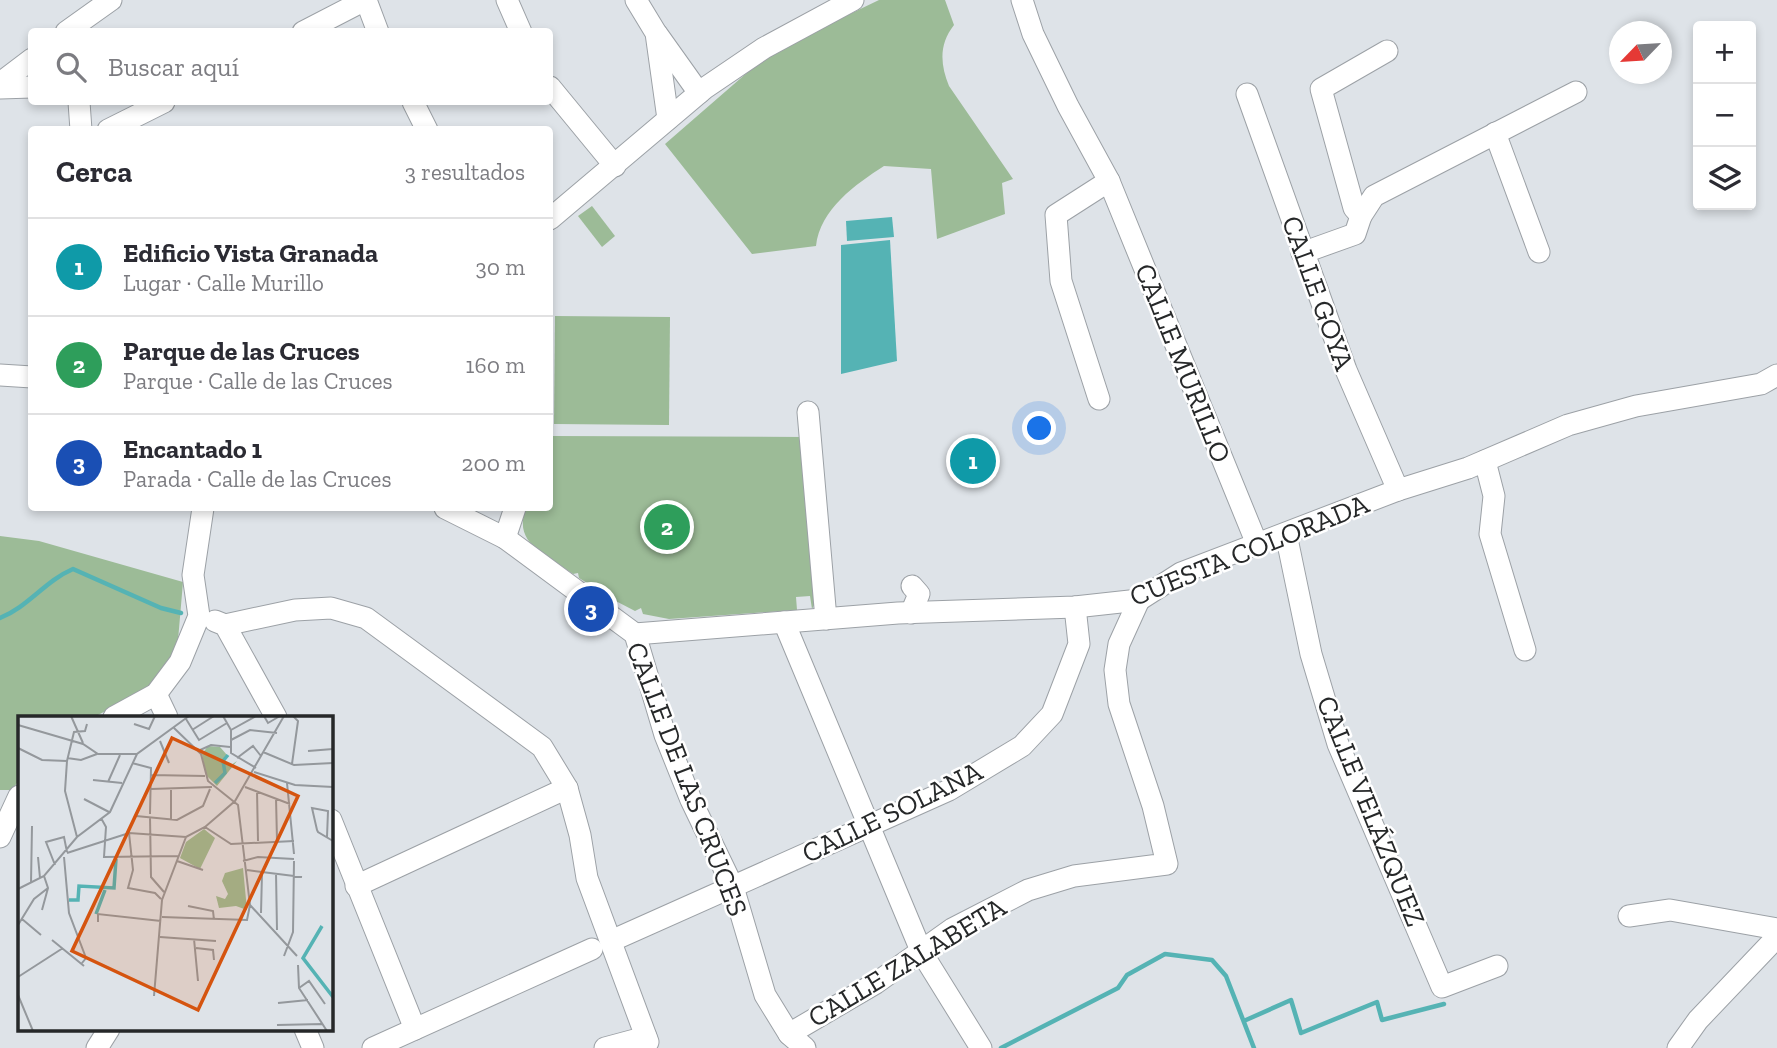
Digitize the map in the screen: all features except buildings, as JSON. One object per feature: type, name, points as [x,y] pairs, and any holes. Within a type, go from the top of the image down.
[{"type":"street","points":[[74,28],[111,0]]},
{"type":"street","points":[[311,28],[365,0],[376,28]]},
{"type":"street","points":[[507,0],[519,28]]},
{"type":"street","points":[[553,217],[699,93],[764,48],[853,0]]},
{"type":"street","name":"CALLE MURILLO","points":[[1022,0],[1045,58],[1109,181],[1258,544]]},
{"type":"street","points":[[638,1],[669,64],[699,93]]},
{"type":"street","points":[[1361,216],[1354,208],[1321,89],[1387,51]]},
{"type":"street","points":[[0,86],[28,62]]},
{"type":"street","points":[[668,119],[669,64]]},
{"type":"street","points":[[0,86],[28,87]]},
{"type":"street","points":[[553,91],[615,166]]},
{"type":"street","points":[[1302,253],[1355,234],[1361,216],[1374,196],[1576,92]]},
{"type":"street","name":"CALLE GOYA","points":[[1247,93],[1346,370],[1398,490]]},
{"type":"street","points":[[79,105],[81,126]]},
{"type":"street","points":[[116,126],[158,105]]},
{"type":"street","points":[[413,105],[424,126]]},
{"type":"street","points":[[1495,133],[1539,252]]},
{"type":"street","points":[[1099,399],[1061,281],[1056,215],[1109,181]]},
{"type":"street","points":[[0,375],[28,377]]},
{"type":"street","name":"CUESTA COLORADA","points":[[635,634],[911,613],[1075,607],[1139,600],[1181,573],[1398,490],[1485,461],[1568,425],[1636,406],[1769,379]]},
{"type":"street","points":[[808,412],[826,619]]},
{"type":"street","points":[[1485,461],[1494,496],[1490,534],[1525,650]]},
{"type":"street","points":[[116,716],[156,694],[180,662],[199,616],[193,575],[203,511]]},
{"type":"street","name":"CALLE DE LAS CRUCES","points":[[452,511],[505,538],[635,634],[665,735],[691,800],[733,887],[765,995],[789,1034],[805,1048]]},
{"type":"street","points":[[505,538],[514,511]]},
{"type":"street","name":"CALLE VELÁZQUEZ","points":[[1286,534],[1311,654],[1338,744],[1442,987],[1497,966]]},
{"type":"street","points":[[911,613],[919,594],[912,586]]},
{"type":"street","name":"CALLE ZALABETA","points":[[789,1034],[922,953],[952,929],[1028,890],[1074,876],[1167,864],[1153,806],[1119,704],[1115,670],[1119,643],[1139,600]]},
{"type":"street","name":"CALLE SOLANA","points":[[373,1048],[949,790],[1029,738],[1052,714],[1079,644],[1075,607]]},
{"type":"street","points":[[199,616],[225,625],[295,610],[319,608],[346,611],[366,618],[541,747],[567,788],[580,835],[601,945],[647,1040],[605,1048]]},
{"type":"street","points":[[784,622],[922,953],[981,1048]]},
{"type":"street","points":[[225,625],[275,716]]},
{"type":"street","points":[[156,694],[167,716]]},
{"type":"street","points":[[356,886],[567,788]]},
{"type":"street","points":[[1,829],[18,798]]},
{"type":"street","points":[[332,823],[415,1029]]},
{"type":"street","points":[[1629,916],[1670,910],[1777,929]]},
{"type":"street","points":[[1678,1048],[1698,1020],[1777,937]]},
{"type":"street","points":[[97,1048],[108,1030]]},
{"type":"street","points":[[305,1030],[313,1048]]},
{"type":"green space","points":[[879,0],[945,0],[954,25],[943,47],[946,78],[1013,179],[1002,183],[1005,214],[937,239],[931,169],[884,166],[851,189],[832,209],[824,220],[816,246],[752,254],[665,144],[771,52]]},
{"type":"green space","points":[[592,206],[615,236],[602,247],[578,216]]},
{"type":"green space","points":[[555,316],[670,317],[669,425],[554,424]]},
{"type":"green space","points":[[553,436],[805,437],[815,603],[812,609],[810,596],[796,597],[797,610],[669,619],[643,614],[641,608],[635,611],[610,598],[609,593],[605,594],[579,578],[578,573],[573,574],[534,547],[524,531],[525,511],[553,511]]},
{"type":"green space","points":[[0,536],[39,541],[183,582],[177,652],[144,691],[96,716],[18,716],[18,781],[12,790],[0,790]]},
{"type":"water","points":[[892,217],[894,237],[847,241],[846,221]]},
{"type":"water","points":[[890,240],[897,361],[841,374],[841,245]]},
{"type":"waterway","points":[[0,618],[73,569],[161,608],[181,613]]},
{"type":"waterway","points":[[1001,1048],[1118,988],[1127,975],[1165,954],[1212,960],[1226,976],[1254,1048]]},
{"type":"waterway","points":[[1246,1020],[1291,1000],[1301,1033],[1377,1002],[1382,1020],[1444,1004]]},
{"type":"place","name":"Edificio Vista Granada","points":[[973,461]]},
{"type":"place","name":"Parque de las Cruces","points":[[667,527]]},
{"type":"place","name":"Encantado 1","points":[[591,609]]}]
